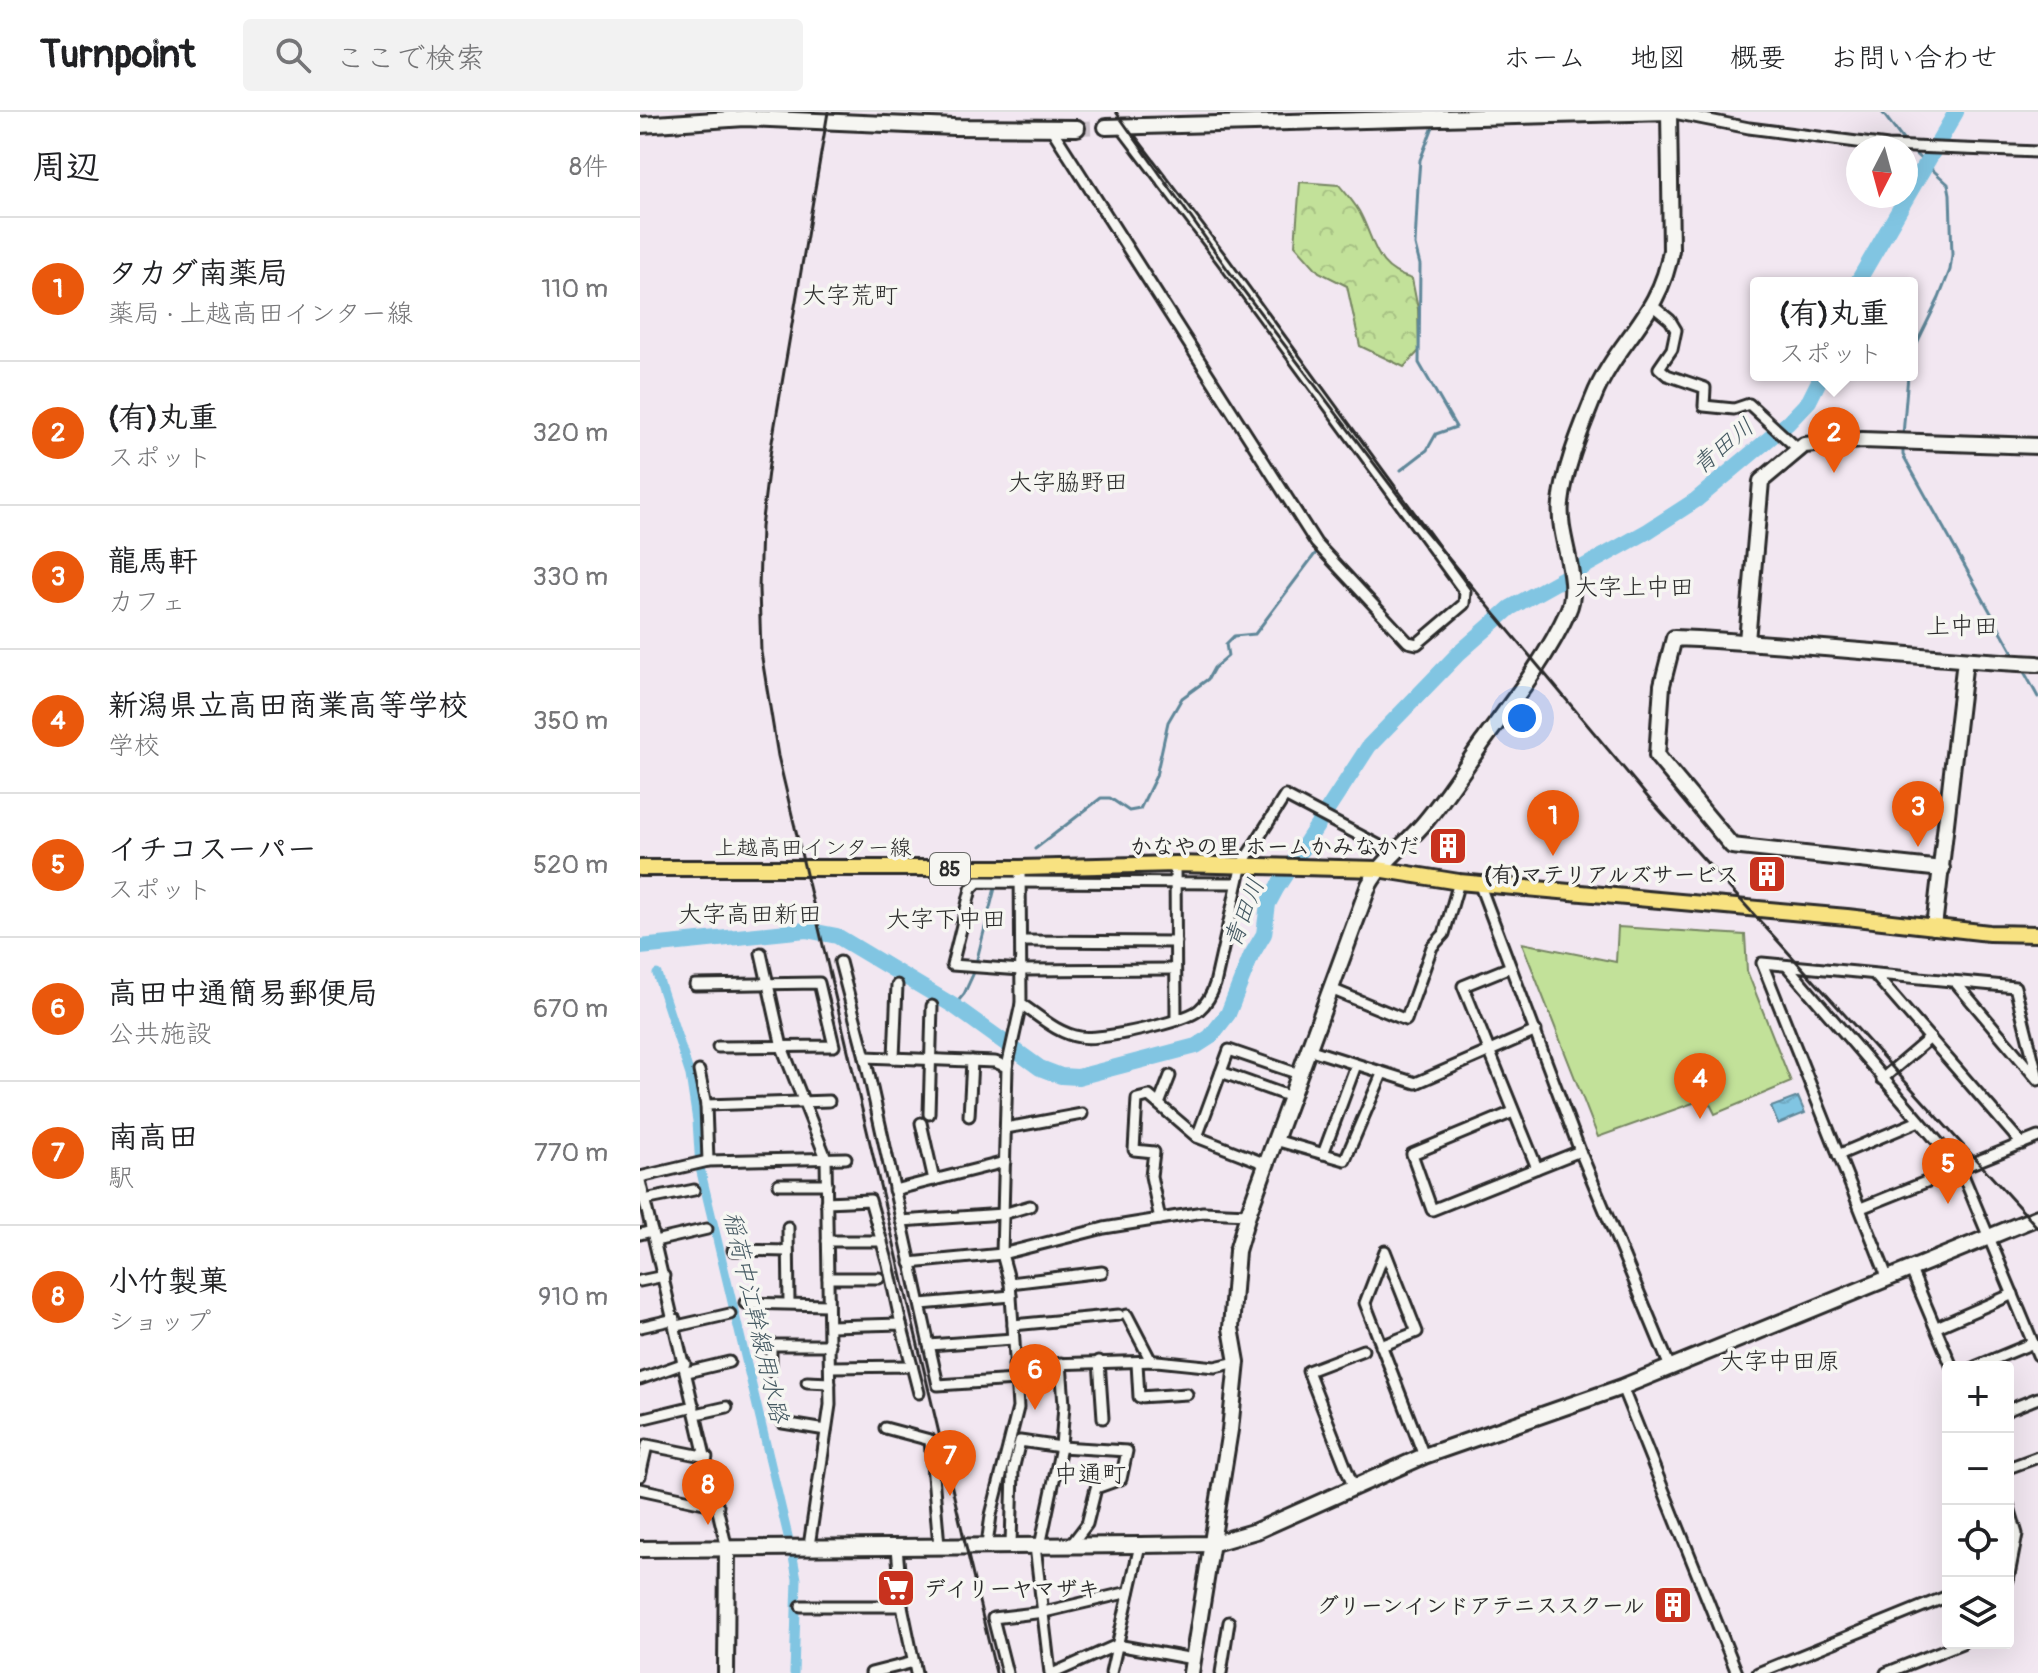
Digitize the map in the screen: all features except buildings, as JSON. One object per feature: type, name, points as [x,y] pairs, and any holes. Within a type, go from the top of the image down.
[{"type":"main road","name":"上越高田インター線","points":[[640,868],[1020,876],[1175,864],[1378,869],[1459,882],[1989,933],[2038,934]]},
{"type":"street","points":[[1061,1363],[1064,1405],[1061,1447],[1038,1546],[1052,1673],[1117,1645],[1192,1666],[1230,1430],[1237,1362],[1231,1328],[1237,1251],[1248,1214],[1363,898],[1378,869],[1426,821],[1448,793],[1551,642],[1570,605],[1571,579],[1562,535],[1561,505],[1567,472],[1602,380],[1653,306],[1668,272],[1671,250],[1669,112]]},
{"type":"street","points":[[1114,127],[1238,118],[1669,112],[1753,129],[1888,146],[2038,152]]},
{"type":"street","points":[[640,125],[745,118],[954,127],[1077,128]]},
{"type":"street","points":[[1051,128],[1316,543],[1408,642],[1417,644],[1464,604],[1465,592],[1222,260],[1114,127]]},
{"type":"street","points":[[1653,306],[1670,320],[1676,330],[1672,349],[1659,368],[1667,375],[1705,388],[1704,406],[1734,409],[1749,404],[1798,449]]},
{"type":"street","points":[[1747,641],[1761,481],[1798,449],[1804,445],[1862,440],[2038,446]]},
{"type":"street","points":[[1942,869],[1732,846],[1657,756],[1662,685],[1674,638],[2038,664]]},
{"type":"street","points":[[1934,927],[1965,660]]},
{"type":"street","points":[[1021,1004],[1061,1031],[1080,1037],[1103,1037],[1176,1020],[1199,1011],[1211,995],[1242,864],[1285,796],[1395,854]]},
{"type":"street","points":[[1175,864],[1176,1020]]},
{"type":"street","points":[[1175,969],[1021,970],[952,965],[971,889],[978,882],[1020,876],[1236,883]]},
{"type":"street","points":[[987,1545],[991,1515],[1018,1408],[1010,1283],[1002,1254],[1009,1062],[1021,1004],[1020,876]]},
{"type":"street","points":[[1331,989],[1406,1020],[1432,947],[1444,934],[1459,882]]},
{"type":"street","points":[[1479,883],[1580,1151],[1670,1367]]},
{"type":"street","points":[[1021,941],[1176,942]]},
{"type":"street","points":[[761,953],[782,1047],[826,1158],[831,1367],[826,1430],[809,1546]]},
{"type":"street","points":[[840,962],[865,1057],[938,1385],[1016,1380]]},
{"type":"street","points":[[1888,1279],[1762,963],[2015,987],[2038,1079]]},
{"type":"street","points":[[1787,966],[1960,1168],[2038,1355]]},
{"type":"street","points":[[1510,967],[1463,986],[1537,1168]]},
{"type":"street","points":[[1875,975],[2022,1144]]},
{"type":"street","points":[[695,985],[819,983],[834,1046],[718,1047]]},
{"type":"street","points":[[1956,983],[2038,1079]]},
{"type":"street","points":[[894,1058],[897,985]]},
{"type":"street","points":[[929,1114],[932,1006]]},
{"type":"street","points":[[1308,1049],[1416,1083],[1536,1031]]},
{"type":"street","points":[[1882,1079],[1930,1038]]},
{"type":"street","points":[[1197,1137],[1229,1050],[1299,1074]]},
{"type":"street","points":[[865,1057],[1009,1062]]},
{"type":"street","points":[[969,1116],[972,1061]]},
{"type":"street","points":[[1323,1154],[1356,1065]]},
{"type":"street","points":[[699,1071],[706,1105],[708,1161]]},
{"type":"street","points":[[1221,1072],[1291,1097]]},
{"type":"street","points":[[1275,1140],[1345,1160],[1382,1074]]},
{"type":"street","points":[[1159,1104],[1170,1076]]},
{"type":"street","points":[[1160,1219],[1151,1176],[1154,1152],[1134,1150],[1137,1099],[1149,1096],[1197,1137],[1266,1164]]},
{"type":"street","points":[[706,1105],[829,1101]]},
{"type":"street","points":[[1513,1112],[1412,1154],[1432,1210],[1580,1151]]},
{"type":"street","points":[[1006,1128],[1082,1114]]},
{"type":"street","points":[[1838,1155],[1919,1121]]},
{"type":"street","points":[[921,1123],[934,1180]]},
{"type":"street","points":[[1861,1208],[2038,1137]]},
{"type":"street","points":[[726,1673],[727,1549],[676,1323],[643,1204],[640,1179],[708,1161],[846,1158]]},
{"type":"street","points":[[894,1190],[1005,1162]]},
{"type":"street","points":[[779,1184],[827,1184]]},
{"type":"street","points":[[643,1204],[694,1190]]},
{"type":"street","points":[[826,1202],[870,1200],[919,1393]]},
{"type":"street","points":[[901,1221],[1003,1214],[1030,1206]]},
{"type":"street","points":[[910,1263],[1002,1254],[1104,1228],[1203,1212],[1248,1214]]},
{"type":"street","points":[[640,1549],[1211,1544],[1256,1531],[1424,1456],[1622,1387],[2038,1217]]},
{"type":"street","points":[[788,1227],[789,1303]]},
{"type":"street","points":[[640,1234],[653,1236],[707,1229]]},
{"type":"street","points":[[827,1241],[882,1241]]},
{"type":"street","points":[[733,1250],[788,1251]]},
{"type":"street","points":[[1381,1346],[1417,1332],[1385,1251],[1365,1303],[1381,1346],[1424,1456]]},
{"type":"street","points":[[1911,1270],[1950,1361]]},
{"type":"street","points":[[1010,1283],[1102,1272]]},
{"type":"street","points":[[640,1281],[664,1276]]},
{"type":"street","points":[[828,1278],[879,1278]]},
{"type":"street","points":[[1937,1327],[2013,1294]]},
{"type":"street","points":[[921,1304],[1011,1296]]},
{"type":"street","points":[[745,1303],[828,1305]]},
{"type":"street","points":[[640,1327],[730,1314]]},
{"type":"street","points":[[1013,1325],[1123,1315],[1151,1361]]},
{"type":"street","points":[[830,1326],[901,1324]]},
{"type":"street","points":[[929,1345],[1013,1339]]},
{"type":"street","points":[[1990,1361],[2033,1343]]},
{"type":"street","points":[[771,1371],[771,1345],[830,1345]]},
{"type":"street","points":[[1353,1486],[1308,1371],[1363,1350]]},
{"type":"street","points":[[1099,1361],[1103,1418]]},
{"type":"street","points":[[1014,1365],[1179,1361],[1215,1367],[1237,1362]]},
{"type":"street","points":[[640,1379],[729,1362]]},
{"type":"street","points":[[1137,1363],[1139,1397],[1187,1394]]},
{"type":"street","points":[[831,1367],[912,1366]]},
{"type":"street","points":[[807,1382],[830,1383]]},
{"type":"street","points":[[1622,1387],[1737,1673]]},
{"type":"street","points":[[2014,1408],[2038,1398]]},
{"type":"street","points":[[640,1419],[727,1407]]},
{"type":"street","points":[[783,1423],[826,1430]]},
{"type":"street","points":[[885,1428],[930,1440],[939,1546]]},
{"type":"street","points":[[1011,1545],[1013,1470],[1020,1441],[1127,1451],[1121,1479],[1096,1488],[1087,1524],[1071,1545]]},
{"type":"street","points":[[640,1476],[647,1445],[707,1457]]},
{"type":"street","points":[[2014,1466],[2038,1457]]},
{"type":"street","points":[[640,1489],[718,1506]]},
{"type":"street","points":[[2014,1524],[2017,1534],[2014,1549]]},
{"type":"street","points":[[1111,1673],[1140,1545]]},
{"type":"street","points":[[897,1547],[902,1606],[916,1673]]},
{"type":"street","points":[[1007,1673],[993,1618],[1044,1612],[1129,1592]]},
{"type":"street","points":[[1758,1673],[1942,1598]]},
{"type":"street","points":[[801,1606],[902,1606]]},
{"type":"street","points":[[1221,1673],[1229,1622]]},
{"type":"street","points":[[1889,1672],[1947,1649]]},
{"type":"street","points":[[871,1673],[914,1662]]},
{"type":"green space","points":[[1300,182],[1339,185],[1360,213],[1384,263],[1400,275],[1412,279],[1418,309],[1419,351],[1404,367],[1360,346],[1347,286],[1319,272],[1295,245]]},
{"type":"green space","points":[[1618,927],[1745,935],[1747,971],[1791,1082],[1715,1114],[1707,1098],[1598,1137],[1522,943],[1616,962]]},
{"type":"water","points":[[1798,1097],[1805,1113],[1778,1124],[1771,1107]]},
{"type":"waterway","points":[[1882,112],[1900,136]]},
{"type":"waterway","name":"青田川","points":[[1860,277],[1956,112]]},
{"type":"waterway","points":[[1401,470],[1427,450],[1436,434],[1456,427],[1419,363],[1420,265],[1415,245],[1418,186],[1420,160],[1434,124]]},
{"type":"waterway","points":[[1918,156],[1948,184],[1952,255],[1950,270],[1939,298],[1918,341]]},
{"type":"waterway","name":"青田川","points":[[640,947],[806,930],[837,936],[954,1006],[1040,1068],[1061,1076],[1078,1077],[1196,1046],[1210,1037],[1228,1014],[1251,956],[1264,934],[1268,904],[1369,746],[1459,653],[1510,608],[1648,531],[1696,500],[1788,423],[1809,401],[1819,381]]},
{"type":"waterway","points":[[1903,435],[1908,381]]},
{"type":"waterway","points":[[1903,447],[1903,455],[2016,658]]},
{"type":"waterway","points":[[1035,849],[1101,798],[1110,798],[1129,811],[1140,809],[1156,776],[1168,722],[1182,698],[1208,679],[1214,668],[1228,656],[1226,644],[1234,636],[1255,634],[1315,554]]},
{"type":"waterway","points":[[2022,668],[2038,697]]},
{"type":"waterway","points":[[2038,820],[2038,831]]},
{"type":"waterway","points":[[977,959],[995,888]]},
{"type":"waterway","points":[[954,1006],[964,994],[975,970]]},
{"type":"waterway","name":"稲荷中江幹線用水路","points":[[657,974],[690,1075],[700,1168],[793,1557],[797,1579],[794,1673]]},
{"type":"tunnel","points":[[1077,128],[1106,127]]},
{"type":"railway","points":[[828,112],[771,448],[761,527],[761,652],[778,756],[996,1673]]},
{"type":"railway","points":[[1116,112],[1228,270],[1419,523],[1651,801],[2038,1228]]},
{"type":"place","name":"(有)丸重","points":[[1834,473]]},
{"type":"place","name":"かなやの里 ホームかみなかだ","points":[[1448,846]]},
{"type":"place","name":"龍馬軒","points":[[1918,847]]},
{"type":"place","name":"タカダ南薬局","points":[[1553,856]]},
{"type":"place","name":"(有)マテリアルズサービス","points":[[1767,874]]},
{"type":"place","name":"新潟県立高田商業高等学校","points":[[1700,1119]]},
{"type":"place","name":"イチコスーパー","points":[[1948,1204]]},
{"type":"place","name":"高田中通簡易郵便局","points":[[1035,1410]]},
{"type":"place","name":"南高田","points":[[950,1496]]},
{"type":"place","name":"小竹製菓","points":[[708,1525]]},
{"type":"place","name":"デイリーヤマザキ","points":[[896,1588]]},
{"type":"place","name":"グリーンインドアテニススクール","points":[[1673,1605]]},
{"type":"district","name":"大字荒町","points":[[850,295]]},
{"type":"district","name":"大字脇野田","points":[[1068,482]]},
{"type":"district","name":"大字上中田","points":[[1634,587]]},
{"type":"district","name":"上中田","points":[[1962,626]]},
{"type":"district","name":"大字高田新田","points":[[750,914]]},
{"type":"district","name":"大字下中田","points":[[946,919]]},
{"type":"district","name":"大字中田原","points":[[1780,1361]]},
{"type":"district","name":"中通町","points":[[1090,1474]]}]
